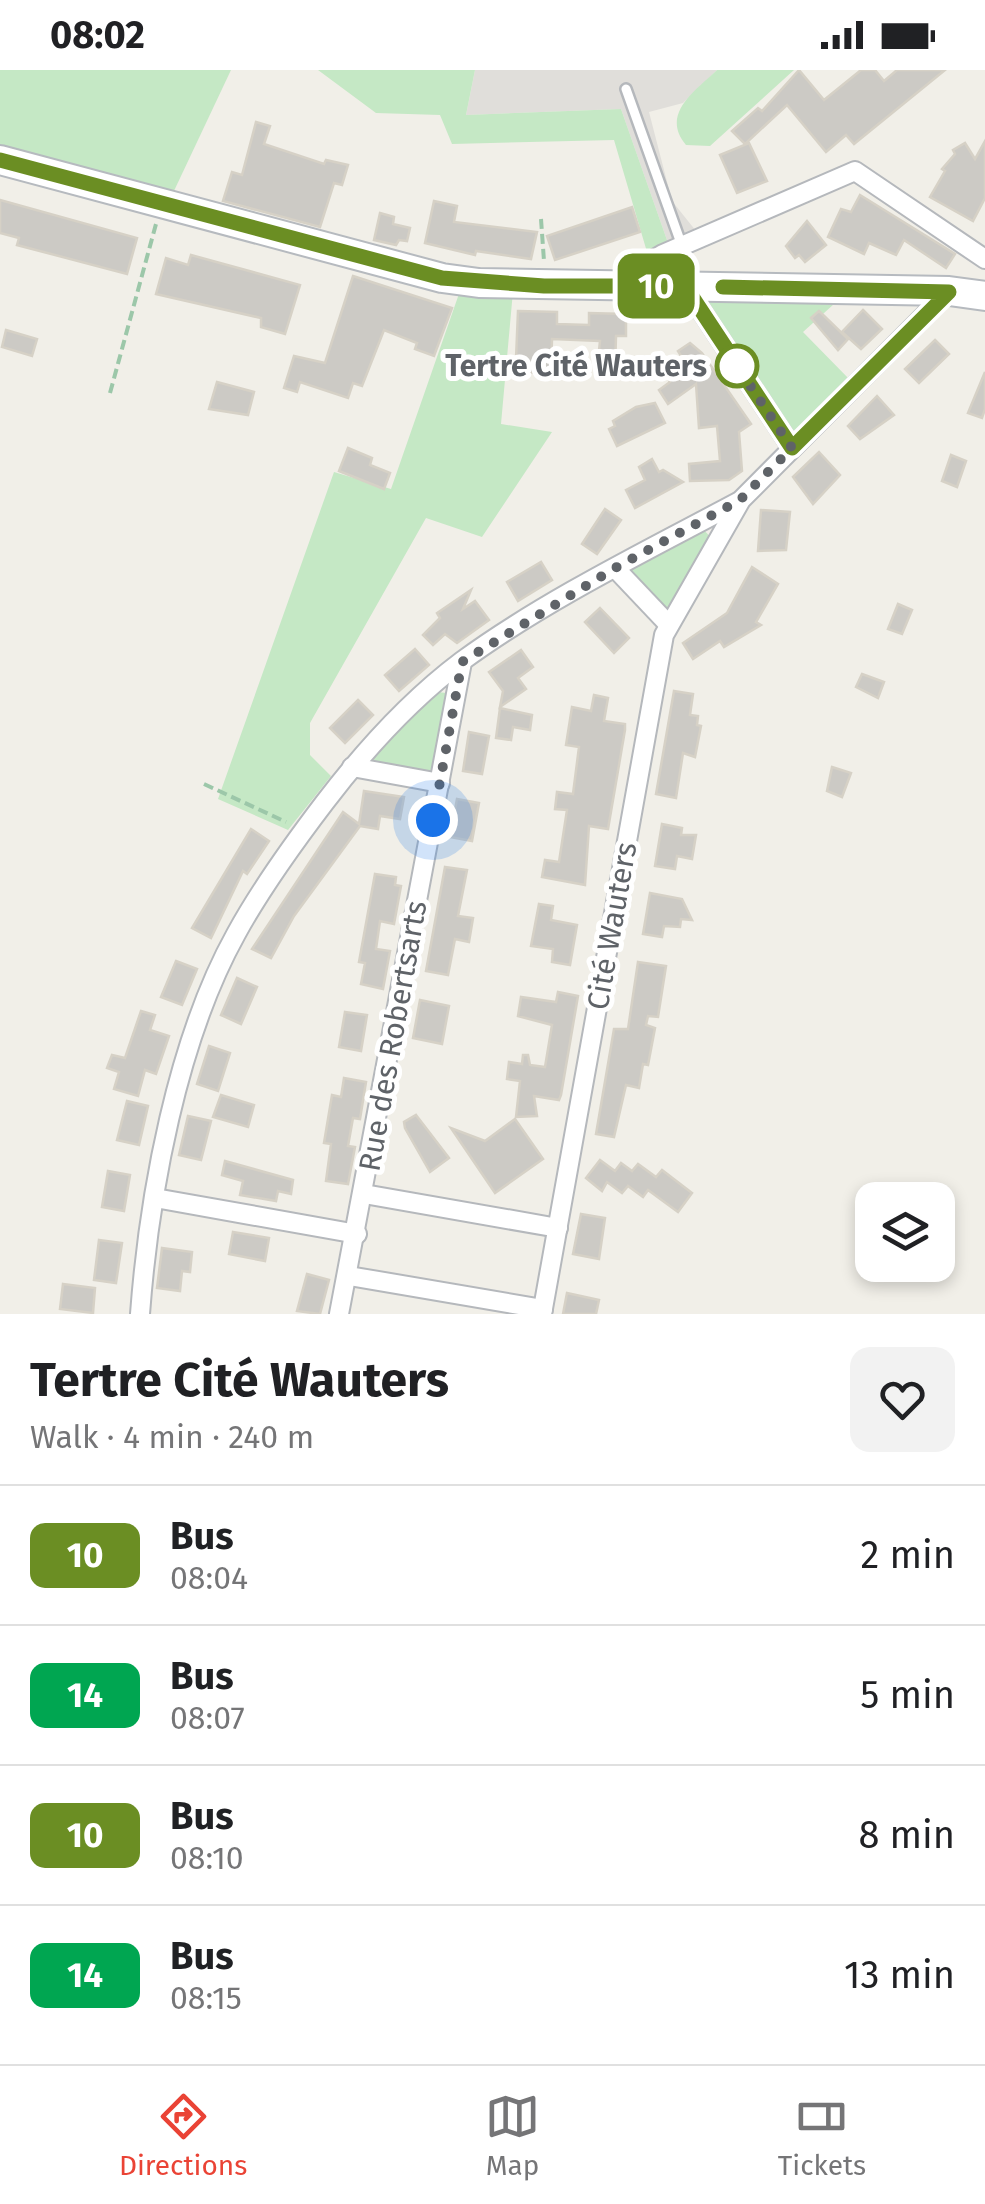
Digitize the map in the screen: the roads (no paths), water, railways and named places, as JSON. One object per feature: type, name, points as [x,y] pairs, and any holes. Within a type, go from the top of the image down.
[{"type":"street","points":[[0,160],[442,278],[544,286],[685,286],[985,296]]},
{"type":"street","points":[[612,285],[682,246],[856,171],[985,259]]},
{"type":"street","points":[[685,286],[792,448]]},
{"type":"street","name":"Cité Wauters","points":[[349,1276],[543,1312],[664,634],[740,500],[949,292]]},
{"type":"street","name":"Cité Wauters","points":[[140,1314],[145,1245],[180,1084],[217,976],[236,934],[302,832],[352,767],[462,662],[615,568],[740,500]]},
{"type":"street","points":[[615,568],[669,625]]},
{"type":"street","name":"Rue des Robertsarts","points":[[339,1314],[462,662]]},
{"type":"street","points":[[352,767],[440,782]]},
{"type":"street","points":[[364,1194],[558,1228]]},
{"type":"street","points":[[155,1198],[357,1234]]},
{"type":"lane","points":[[626,89],[682,246],[685,286]]},
{"type":"place","name":"Tertre Cité Wauters","points":[[737,366]]}]
